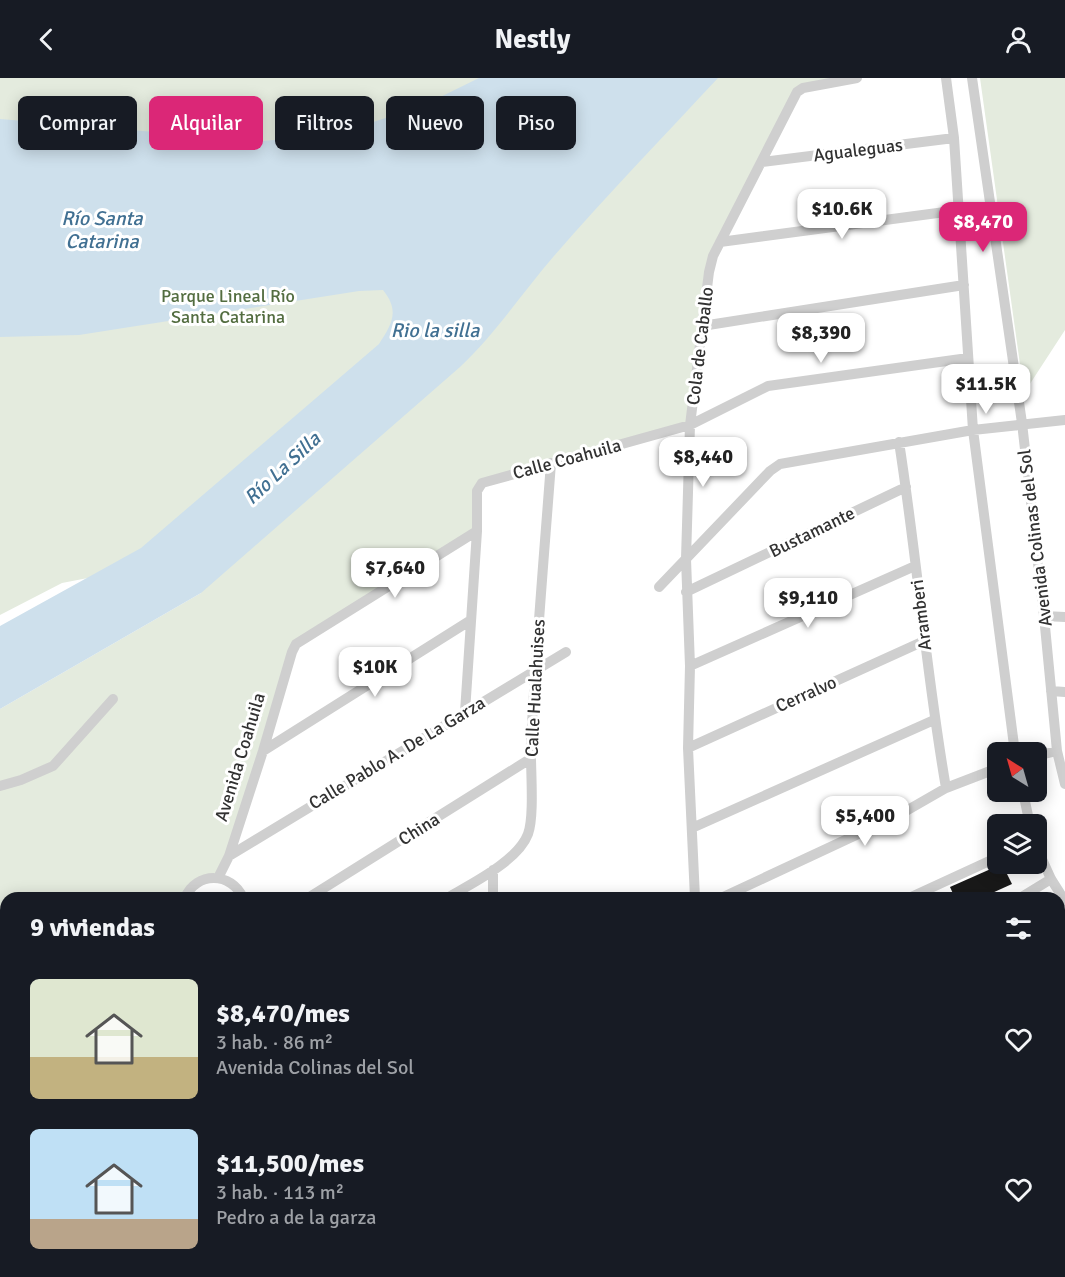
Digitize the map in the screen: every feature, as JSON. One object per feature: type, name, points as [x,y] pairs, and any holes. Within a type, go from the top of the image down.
[{"type":"street","name":"Cola de Caballo","points":[[694,892],[688,748],[690,666],[686,560],[690,424],[709,272],[713,256],[799,90],[857,78]]},
{"type":"street","points":[[946,78],[960,210],[973,430],[1015,742]]},
{"type":"street","name":"Avenida Colinas del Sol","points":[[972,78],[1022,423],[1058,751],[1065,784]]},
{"type":"street","name":"Agualeguas","points":[[762,162],[954,138]]},
{"type":"street","points":[[720,242],[960,210]]},
{"type":"street","points":[[702,326],[964,285]]},
{"type":"street","name":"Calle Coahuila","points":[[477,531],[477,490],[479,485],[486,481],[690,424],[768,386],[968,358]]},
{"type":"street","points":[[659,587],[770,471],[780,464],[973,430],[1065,420]]},
{"type":"street","name":"Aramberi","points":[[899,442],[934,720],[946,788]]},
{"type":"street","name":"Calle Hualahuises","points":[[457,892],[512,856],[529,833],[535,669],[551,463]]},
{"type":"street","name":"Bustamante","points":[[686,592],[906,487]]},
{"type":"street","points":[[465,712],[477,531]]},
{"type":"street","name":"Avenida Coahuila","points":[[218,878],[229,856],[294,646],[298,641],[477,531]]},
{"type":"street","points":[[690,666],[915,566]]},
{"type":"street","points":[[1044,616],[1065,617]]},
{"type":"street","points":[[263,751],[471,620]]},
{"type":"street","name":"Cerralvo","points":[[688,748],[924,641]]},
{"type":"street","name":"Calle Pablo A. De La Garza","points":[[229,856],[566,652]]},
{"type":"street","points":[[1051,691],[1065,692]]},
{"type":"street","points":[[0,786],[21,780],[53,766],[113,699]]},
{"type":"street","points":[[692,828],[934,720]]},
{"type":"street","points":[[1047,754],[1058,751]]},
{"type":"street","name":"China","points":[[318,892],[530,759]]},
{"type":"street","points":[[734,892],[899,815],[946,788],[987,772]]},
{"type":"street","points":[[925,892],[987,862]]},
{"type":"street","points":[[493,870],[493,892]]},
{"type":"street","points":[[1047,870],[1059,892]]},
{"type":"street","points":[[188,892],[197,883],[207,878],[218,878],[233,884],[239,892]]},
{"type":"street","points":[[1030,892],[1051,879]]},
{"type":"green space","name":"Parque Lineal Río Santa Catarina","points":[[0,78],[857,78],[803,88],[713,256],[690,425],[482,483],[477,531],[299,641],[218,878],[207,878],[192,892],[0,892],[0,709],[201,593],[212,554],[62,583],[0,615]]},
{"type":"green space","points":[[980,78],[1065,78],[1065,330],[1024,393]]},
{"type":"water","name":"Río Santa Catarina","points":[[479,78],[718,78],[574,233],[485,341],[460,367],[201,593],[0,709],[0,626],[141,548],[379,344],[388,330],[393,311],[383,290],[359,291],[79,335],[0,337],[0,119],[18,121],[18,150],[137,150],[137,130],[149,131],[149,150],[263,150],[263,141],[275,140],[275,150],[374,150],[374,122],[386,118],[386,150],[484,150],[484,96],[442,96]]},
{"type":"building","points":[[987,871],[987,874],[1007,874],[1012,884],[994,892],[952,892],[950,887]]},
{"type":"water label","name":"Rio la silla","points":[[435,330]]},
{"type":"water label","name":"Río La Silla","points":[[282,468]]}]
